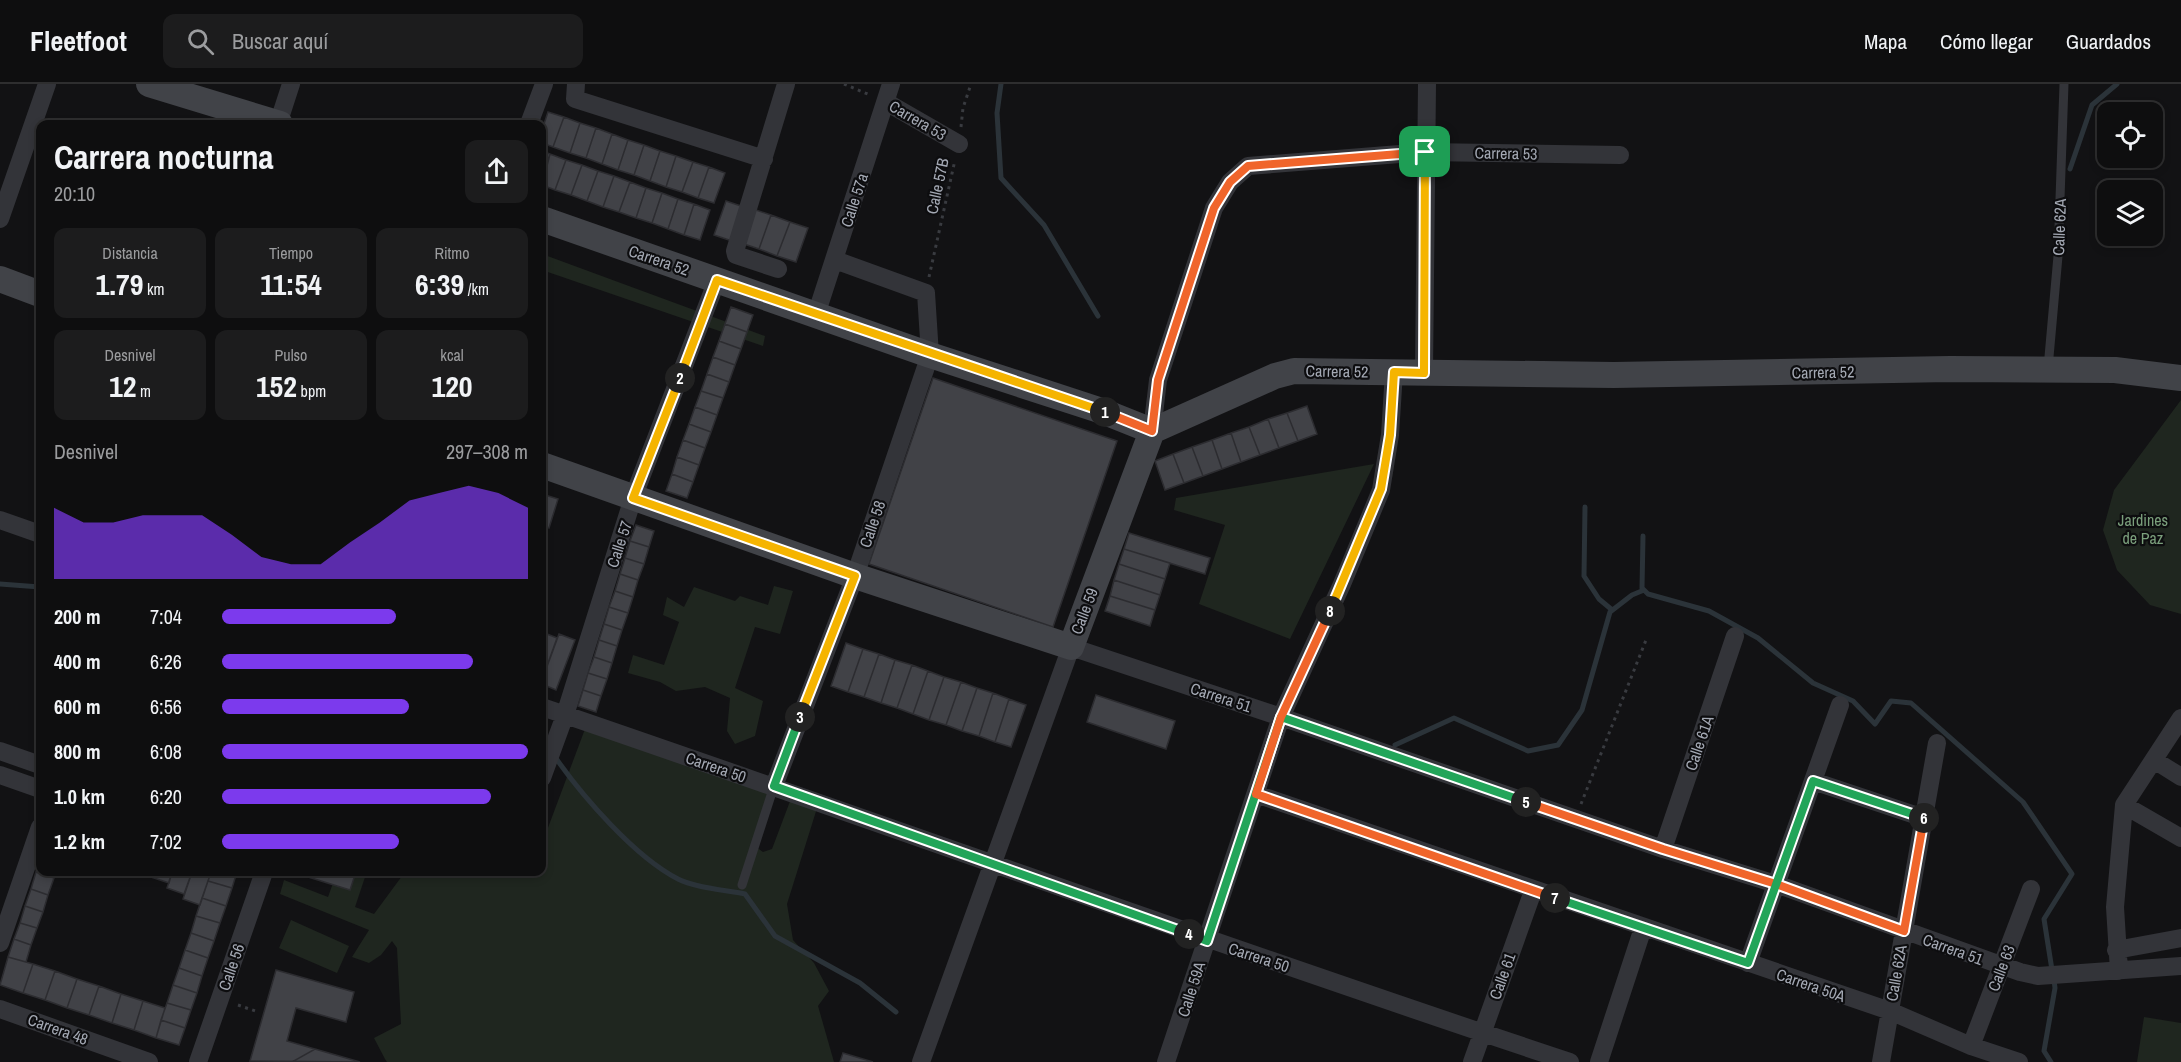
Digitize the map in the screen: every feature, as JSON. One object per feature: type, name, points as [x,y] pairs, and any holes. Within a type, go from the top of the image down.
[{"type":"main road","points":[[149,84],[266,120]]},
{"type":"main road","name":"Carrera 52","points":[[546,220],[930,355],[1102,411],[1152,431],[1275,376],[1294,371],[1614,375],[1950,369],[2115,370],[2181,378]]},
{"type":"main road","points":[[0,279],[36,292]]},
{"type":"main road","name":"Calle 59","points":[[1071,647],[1152,431]]},
{"type":"main road","name":"Carrera 51","points":[[546,466],[855,576],[1071,647]]},
{"type":"street","points":[[0,219],[46,84]]},
{"type":"street","points":[[280,120],[291,84]]},
{"type":"street","points":[[530,120],[544,84]]},
{"type":"street","points":[[576,84],[574,99],[764,159]]},
{"type":"street","points":[[778,269],[736,255],[735,251],[786,84]]},
{"type":"street","points":[[1424,373],[1427,84]]},
{"type":"street","name":"Carrera 53","points":[[889,93],[958,144]]},
{"type":"street","name":"Calle 57a","points":[[816,315],[889,93]]},
{"type":"street","name":"Carrera 53","points":[[1248,166],[1425,152],[1620,155]]},
{"type":"street","name":"Calle 59","points":[[1152,431],[1158,380],[1214,208],[1230,182],[1248,166]]},
{"type":"street","points":[[835,260],[926,293]]},
{"type":"street","name":"Calle 57","points":[[546,767],[565,715],[633,498],[717,280]]},
{"type":"street","name":"Calle 58","points":[[774,786],[855,576],[930,355],[926,293]]},
{"type":"street","name":"Calle 59A","points":[[1166,1062],[1281,717],[1342,584],[1381,489],[1390,435],[1394,372]]},
{"type":"street","points":[[0,520],[36,533]]},
{"type":"street","name":"Calle 61A","points":[[1663,849],[1735,636]]},
{"type":"street","name":"Calle 59","points":[[921,1062],[1071,647]]},
{"type":"street","name":"Carrera 51","points":[[1071,647],[1663,849],[1776,884],[2001,967],[2038,976],[2181,966]]},
{"type":"street","points":[[1748,963],[1840,705]]},
{"type":"street","name":"Carrera 50","points":[[546,708],[774,786],[1207,941],[1570,1062]]},
{"type":"street","points":[[2112,972],[2116,950],[2115,907],[2124,805],[2181,718]]},
{"type":"street","name":"Calle 62A","points":[[1881,1062],[1937,743]]},
{"type":"street","points":[[0,751],[36,764]]},
{"type":"street","points":[[2154,760],[2181,777]]},
{"type":"street","points":[[0,775],[36,788]]},
{"type":"street","points":[[1813,781],[1924,818]]},
{"type":"street","name":"Carrera 50A","points":[[1256,794],[1533,891],[1890,1011],[1971,1046],[2019,1062]]},
{"type":"street","points":[[2124,805],[2181,838]]},
{"type":"street","points":[[0,943],[36,839]]},
{"type":"street","name":"Calle 56","points":[[198,1062],[263,876]]},
{"type":"street","name":"Calle 56","points":[[211,1062],[273,876]]},
{"type":"street","name":"Calle 63","points":[[1971,1046],[2031,889]]},
{"type":"street","name":"Calle 61","points":[[1472,1062],[1533,891]]},
{"type":"street","points":[[1599,1062],[1643,928]]},
{"type":"street","points":[[2116,950],[2181,938]]},
{"type":"street","name":"Carrera 48","points":[[0,1009],[149,1062]]},
{"type":"lane","name":"Calle 62A","points":[[2048,371],[2058,256],[2064,84]]},
{"type":"lane","name":"Calle 58","points":[[742,885],[774,786]]},
{"type":"path","name":"Carrera 53","points":[[844,84],[889,93]]},
{"type":"path","name":"Calle 57B","points":[[926,293],[958,144],[963,108],[971,84]]},
{"type":"path","points":[[1574,819],[1646,640]]},
{"type":"path","points":[[238,1005],[258,1012]]},
{"type":"green space","points":[[546,255],[765,336],[763,346],[546,271]]},
{"type":"green space","name":"Jardines de Paz","points":[[2181,400],[2181,614],[2150,605],[2117,570],[2103,530],[2114,490]]},
{"type":"green space","points":[[1374,464],[1290,639],[1199,604],[1225,525],[1174,510],[1176,498]]},
{"type":"green space","points":[[774,586],[793,591],[780,634],[755,627],[735,688],[763,701],[755,736],[735,744],[727,731],[730,698],[705,687],[676,691],[660,682],[628,673],[633,655],[664,665],[679,622],[663,615],[667,597],[684,607],[694,587],[735,601],[740,596],[768,605]]},
{"type":"green space","points":[[585,729],[775,790],[756,847],[763,852],[772,849],[792,796],[818,805],[787,904],[793,940],[814,963],[829,991],[818,1006],[834,1062],[387,1062],[374,1038],[401,1024],[397,948],[392,941],[381,955],[369,963],[352,957],[369,930],[280,894],[284,880],[328,897],[336,876],[365,876],[355,907],[374,914],[402,876],[546,876],[546,833]]},
{"type":"green space","points":[[291,920],[349,946],[337,973],[279,948]]},
{"type":"green space","points":[[2144,1017],[2181,1023],[2181,1062],[2137,1062]]},
{"type":"building","points":[[548,112],[564,117],[553,147],[546,144],[545,120]]},
{"type":"building","points":[[564,117],[580,123],[570,153],[553,147]]},
{"type":"building","points":[[580,123],[596,128],[586,158],[570,153]]},
{"type":"building","points":[[596,128],[612,134],[602,164],[586,158]]},
{"type":"building","points":[[612,134],[628,140],[618,170],[602,164]]},
{"type":"building","points":[[628,140],[644,145],[634,175],[618,170]]},
{"type":"building","points":[[644,145],[660,151],[650,181],[634,175]]},
{"type":"building","points":[[660,151],[676,156],[666,187],[650,181]]},
{"type":"building","points":[[546,152],[550,154],[546,166]]},
{"type":"building","points":[[550,154],[566,160],[555,190],[546,187],[546,170]]},
{"type":"building","points":[[676,156],[693,162],[682,192],[666,187]]},
{"type":"building","points":[[566,160],[582,165],[571,195],[555,190]]},
{"type":"building","points":[[693,162],[709,167],[698,198],[682,192]]},
{"type":"building","points":[[582,165],[598,171],[587,201],[571,195]]},
{"type":"building","points":[[709,167],[725,173],[714,203],[698,198]]},
{"type":"building","points":[[598,171],[614,176],[603,207],[587,201]]},
{"type":"building","points":[[614,176],[630,182],[619,212],[603,207]]},
{"type":"building","points":[[630,182],[646,188],[636,218],[619,212]]},
{"type":"building","points":[[646,188],[662,193],[652,223],[636,218]]},
{"type":"building","points":[[662,193],[678,199],[668,229],[652,223]]},
{"type":"building","points":[[678,199],[694,204],[684,235],[668,229]]},
{"type":"building","points":[[726,201],[744,207],[732,241],[714,235]]},
{"type":"building","points":[[694,204],[710,210],[700,240],[684,235]]},
{"type":"building","points":[[753,209],[771,215],[759,249],[741,243]]},
{"type":"building","points":[[771,215],[790,222],[777,256],[759,249]]},
{"type":"building","points":[[790,222],[808,228],[796,262],[777,256]]},
{"type":"building","points":[[731,307],[753,315],[747,332],[725,324]]},
{"type":"building","points":[[725,324],[747,332],[741,349],[719,341]]},
{"type":"building","points":[[719,341],[741,349],[735,365],[713,357]]},
{"type":"building","points":[[713,357],[735,365],[729,382],[707,374]]},
{"type":"building","points":[[707,374],[729,382],[723,398],[701,391]]},
{"type":"building","points":[[933,378],[1117,441],[1053,627],[869,564]]},
{"type":"building","points":[[701,391],[723,398],[717,415],[695,407]]},
{"type":"building","points":[[1307,406],[1317,434],[1298,441],[1287,413]]},
{"type":"building","points":[[695,407],[717,415],[711,432],[689,424]]},
{"type":"building","points":[[1287,413],[1298,441],[1279,448],[1268,419]]},
{"type":"building","points":[[1268,419],[1279,448],[1260,455],[1249,427]]},
{"type":"building","points":[[689,424],[711,432],[705,448],[683,440]]},
{"type":"building","points":[[1249,427],[1260,455],[1241,462],[1231,433]]},
{"type":"building","points":[[1231,433],[1241,462],[1222,469],[1212,440]]},
{"type":"building","points":[[683,440],[705,448],[699,465],[677,457]]},
{"type":"building","points":[[1212,440],[1222,469],[1203,476],[1192,447]]},
{"type":"building","points":[[1192,447],[1203,476],[1184,483],[1173,454]]},
{"type":"building","points":[[1173,454],[1184,483],[1165,490],[1155,461]]},
{"type":"building","points":[[677,457],[699,465],[693,482],[672,474]]},
{"type":"building","points":[[672,474],[693,482],[687,498],[666,491]]},
{"type":"building","points":[[546,495],[558,499],[549,528],[546,527]]},
{"type":"building","points":[[636,525],[654,531],[649,547],[630,541]]},
{"type":"building","points":[[1129,533],[1210,558],[1205,574],[1124,549]]},
{"type":"building","points":[[630,541],[649,547],[644,564],[625,558]]},
{"type":"building","points":[[1124,549],[1170,563],[1165,579],[1119,564]]},
{"type":"building","points":[[625,558],[644,564],[638,580],[620,574]]},
{"type":"building","points":[[1119,564],[1165,579],[1160,595],[1114,580]]},
{"type":"building","points":[[620,574],[638,580],[633,597],[615,591]]},
{"type":"building","points":[[1114,580],[1160,595],[1155,610],[1110,596]]},
{"type":"building","points":[[615,591],[633,597],[628,613],[609,607]]},
{"type":"building","points":[[1110,596],[1155,610],[1150,626],[1105,611]]},
{"type":"building","points":[[609,607],[628,613],[622,630],[604,624]]},
{"type":"building","points":[[604,624],[622,630],[617,646],[599,640]]},
{"type":"building","points":[[546,634],[557,638],[546,669]]},
{"type":"building","points":[[559,634],[575,640],[556,690],[546,686],[546,669]]},
{"type":"building","points":[[599,640],[617,646],[612,663],[594,657]]},
{"type":"building","points":[[846,643],[863,649],[848,692],[831,686]]},
{"type":"building","points":[[863,649],[879,654],[864,697],[848,692]]},
{"type":"building","points":[[879,654],[895,660],[881,703],[864,697]]},
{"type":"building","points":[[594,657],[612,663],[607,679],[588,673]]},
{"type":"building","points":[[895,660],[912,665],[897,708],[881,703]]},
{"type":"building","points":[[912,665],[928,671],[913,714],[897,708]]},
{"type":"building","points":[[928,671],[944,677],[929,720],[913,714]]},
{"type":"building","points":[[588,673],[607,679],[601,696],[583,690]]},
{"type":"building","points":[[944,677],[961,682],[946,725],[929,720]]},
{"type":"building","points":[[961,682],[977,688],[962,731],[946,725]]},
{"type":"building","points":[[977,688],[993,693],[979,736],[962,731]]},
{"type":"building","points":[[583,690],[601,696],[596,712],[578,706]]},
{"type":"building","points":[[993,693],[1009,699],[995,742],[979,736]]},
{"type":"building","points":[[1096,695],[1175,721],[1166,749],[1087,722]]},
{"type":"building","points":[[1009,699],[1026,705],[1011,747],[995,742]]},
{"type":"building","points":[[36,872],[36,876],[54,878],[48,895],[31,889]]},
{"type":"building","points":[[151,876],[171,876],[169,883]]},
{"type":"building","points":[[171,876],[191,876],[184,894],[167,888]]},
{"type":"building","points":[[191,876],[210,876],[200,905],[183,899]]},
{"type":"building","points":[[210,876],[236,876],[232,888],[208,881]]},
{"type":"building","points":[[305,876],[355,876],[350,890]]},
{"type":"building","points":[[208,881],[232,888],[226,906],[202,898]]},
{"type":"building","points":[[31,889],[48,895],[43,912],[25,906]]},
{"type":"building","points":[[202,898],[226,906],[220,923],[196,916]]},
{"type":"building","points":[[25,906],[43,912],[37,928],[20,923]]},
{"type":"building","points":[[196,916],[220,923],[214,941],[191,933]]},
{"type":"building","points":[[20,923],[37,928],[31,945],[14,939]]},
{"type":"building","points":[[191,933],[214,941],[208,958],[185,950]]},
{"type":"building","points":[[14,939],[31,945],[26,962],[8,957]]},
{"type":"building","points":[[185,950],[208,958],[202,976],[179,968]]},
{"type":"building","points":[[8,957],[33,964],[23,993],[0,985]]},
{"type":"building","points":[[33,964],[55,971],[45,1000],[23,993]]},
{"type":"building","points":[[179,968],[202,976],[197,993],[173,985]]},
{"type":"building","points":[[276,970],[354,992],[346,1022],[296,1008],[287,1041],[360,1062],[250,1061]]},
{"type":"building","points":[[55,971],[77,979],[67,1008],[45,1000]]},
{"type":"building","points":[[77,979],[99,986],[89,1015],[67,1008]]},
{"type":"building","points":[[173,985],[197,993],[191,1010],[167,1003]]},
{"type":"building","points":[[99,986],[121,994],[112,1023],[89,1015]]},
{"type":"building","points":[[121,994],[143,1001],[134,1030],[112,1023]]},
{"type":"building","points":[[143,1001],[165,1008],[156,1038],[134,1030]]},
{"type":"building","points":[[167,1003],[191,1010],[185,1028],[161,1020]]},
{"type":"building","points":[[161,1020],[185,1028],[179,1045],[156,1038]]},
{"type":"building","points":[[315,1049],[360,1062],[292,1062]]},
{"type":"building","points":[[843,1053],[873,1062],[840,1062]]},
{"type":"waterway","points":[[1001,84],[997,113],[1001,178],[1044,225],[1098,316]]},
{"type":"waterway","points":[[2070,169],[2092,105],[2117,84]]},
{"type":"waterway","points":[[1585,507],[1584,576],[1599,599],[1611,609]]},
{"type":"waterway","points":[[1643,536],[1642,588],[1648,594],[1709,611],[1758,638],[1813,683],[1853,701],[1875,724],[1891,701],[1911,703],[2023,802],[2072,874],[2044,919],[2052,970]]},
{"type":"waterway","points":[[0,584],[36,587]]},
{"type":"waterway","points":[[1395,745],[1454,718],[1528,751],[1558,745],[1582,710],[1610,612],[1632,595],[1644,590]]},
{"type":"waterway","points":[[555,757],[611,825],[662,869],[693,885],[745,894],[775,936],[860,983],[896,1012]]},
{"type":"waterway","points":[[2051,1062],[2044,1051],[2055,988],[2054,980]]},
{"type":"route","points":[[1425,152],[1248,166],[1230,182],[1214,208],[1158,380],[1153,407],[1152,431],[1102,411],[930,355],[717,280],[633,498],[855,576],[774,786],[1207,941],[1281,717],[1663,849],[1776,884],[1904,931],[1924,818],[1813,781],[1776,884],[1748,963],[1256,794],[1281,717],[1342,584],[1381,489],[1390,435],[1394,372],[1424,373],[1425,152]]}]
